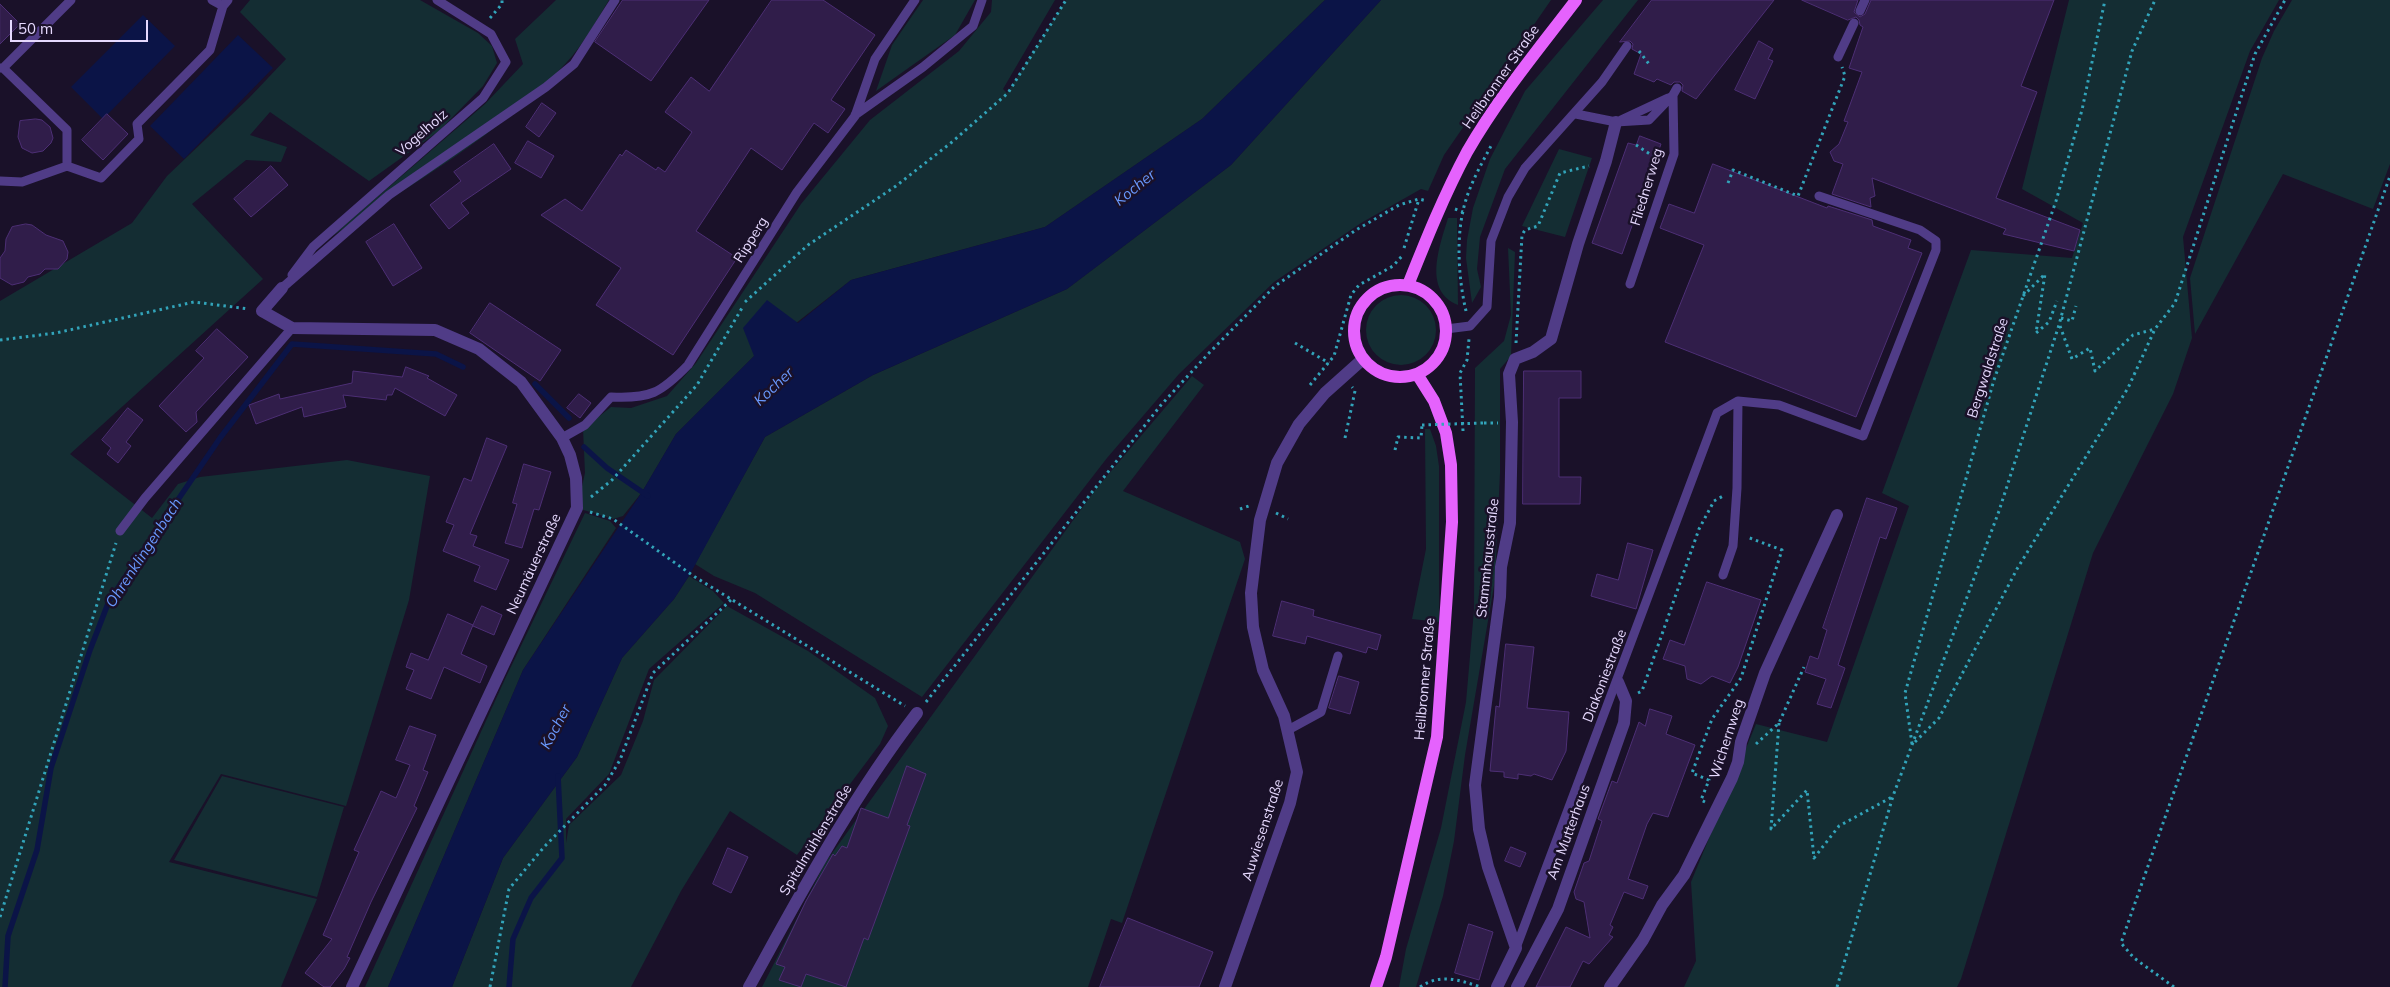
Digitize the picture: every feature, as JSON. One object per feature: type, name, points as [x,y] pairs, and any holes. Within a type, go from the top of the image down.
[{"type":"main road","name":"Heilbronner Straße","points":[[1408,285],[1441,204],[1467,152],[1500,99],[1576,0]]},
{"type":"main road","points":[[1408,285],[1426,293],[1437,303],[1442,312],[1446,329],[1444,346],[1434,362],[1417,374],[1399,377],[1383,374],[1375,370],[1363,359],[1355,344],[1353,328],[1357,312],[1366,298],[1386,286],[1408,285]]},
{"type":"main road","name":"Heilbronner Straße","points":[[1376,987],[1386,957],[1437,737],[1447,604],[1452,522],[1451,465],[1446,432],[1434,400],[1417,374]]},
{"type":"street","points":[[1515,359],[1533,352],[1551,339],[1578,244],[1606,161],[1616,122]]},
{"type":"street","points":[[262,311],[282,288]]},
{"type":"street","name":"Neumäuerstraße","points":[[262,311],[292,328],[435,330],[479,349],[521,382],[562,438],[570,455],[576,478],[577,508],[352,987]]},
{"type":"street","name":"Auwiesenstraße","points":[[1225,987],[1290,804],[1297,772],[1284,716],[1263,670],[1253,627],[1251,593],[1260,520],[1277,463],[1299,424],[1325,394],[1363,359]]},
{"type":"street","name":"Stammhausstraße","points":[[1515,359],[1509,374],[1512,422],[1510,523],[1501,567],[1500,597],[1475,785],[1479,830],[1488,867],[1516,948]]},
{"type":"street","name":"Wichernweg","points":[[1610,987],[1643,940],[1662,905],[1684,875],[1717,808],[1738,762],[1741,742],[1765,673],[1837,515]]},
{"type":"street","name":"Am Mutterhaus","points":[[1517,987],[1558,909],[1624,723],[1626,702],[1618,682]]},
{"type":"street","name":"Spitalmühlenstraße","points":[[749,987],[825,848],[892,746],[917,713]]},
{"type":"street","points":[[1498,987],[1516,948]]},
{"type":"lane","points":[[68,166],[67,130],[2,68],[71,0]]},
{"type":"lane","points":[[0,181],[22,182],[68,166],[101,178],[139,139],[137,124],[210,50],[225,3],[212,0]]},
{"type":"lane","name":"Vogelholz","points":[[282,288],[313,247],[483,98],[506,62],[492,34],[436,0]]},
{"type":"lane","points":[[282,288],[390,195],[546,87],[574,64],[615,0]]},
{"type":"lane","name":"Ripperg","points":[[562,438],[586,425],[611,398],[638,399],[668,385],[688,365],[797,192],[855,116],[875,59],[916,0]]},
{"type":"lane","points":[[855,116],[923,67],[974,26],[982,0]]},
{"type":"lane","points":[[1860,11],[1865,0]]},
{"type":"lane","points":[[1838,57],[1854,23]]},
{"type":"lane","points":[[1446,329],[1470,326],[1487,307],[1491,240],[1508,197],[1525,168],[1576,114],[1602,82],[1627,46]]},
{"type":"lane","name":"Fliednerweg","points":[[1616,122],[1649,120],[1675,92],[1674,154],[1630,284]]},
{"type":"lane","points":[[1576,114],[1616,122]]},
{"type":"lane","points":[[1722,575],[1734,546],[1738,401],[1779,405],[1863,436],[1936,250],[1936,241],[1920,230],[1819,196]]},
{"type":"lane","points":[[120,531],[145,498],[292,328]]},
{"type":"lane","name":"Diakoniestraße","points":[[1516,948],[1618,682],[1717,413],[1738,401]]},
{"type":"lane","points":[[1288,730],[1321,712],[1338,656]]},
{"type":"path","points":[[481,27],[502,4],[502,0]]},
{"type":"path","points":[[577,508],[612,480],[696,385],[746,301],[808,245],[848,220],[909,176],[1008,93],[1066,0]]},
{"type":"path","name":"Bergwaldstraße","points":[[1912,744],[1905,693],[1994,380],[2064,173],[2082,110],[2105,0]]},
{"type":"path","points":[[1837,987],[1893,796],[1999,511],[2059,325],[2132,51],[2156,0]]},
{"type":"path","points":[[1912,744],[1939,718],[2017,569],[2128,388],[2155,330],[2175,303],[2255,54],[2286,0]]},
{"type":"path","points":[[1728,183],[1733,170],[1798,196],[1845,76],[1838,57]]},
{"type":"path","points":[[1636,145],[1656,158]]},
{"type":"path","points":[[1515,359],[1522,235],[1525,230],[1538,226],[1560,173],[1606,161]]},
{"type":"path","points":[[2174,987],[2134,958],[2121,943],[2390,176]]},
{"type":"path","points":[[1470,191],[1463,212],[1460,262],[1464,303],[1470,326]]},
{"type":"path","points":[[577,508],[613,519],[695,576],[917,713],[1162,405],[1209,353],[1276,286],[1356,230],[1399,205],[1419,199],[1441,204]]},
{"type":"path","points":[[1305,392],[1334,356],[1340,342],[1346,307],[1351,294],[1359,285],[1393,266],[1402,256],[1419,199]]},
{"type":"path","points":[[2022,297],[2045,274],[2036,334],[2049,322],[2057,301]]},
{"type":"path","points":[[0,340],[56,333],[194,302],[262,311]]},
{"type":"path","points":[[2061,318],[2072,321],[2076,306]]},
{"type":"path","points":[[2059,325],[2072,359],[2090,348],[2095,371],[2133,335],[2155,330]]},
{"type":"path","points":[[1395,450],[1398,437],[1421,438],[1422,425],[1484,424]]},
{"type":"path","points":[[1626,702],[1642,691],[1698,529],[1714,501],[1737,488]]},
{"type":"path","points":[[0,918],[120,531]]},
{"type":"path","points":[[1717,808],[1701,800],[1709,780],[1692,773],[1712,719],[1741,678],[1782,550],[1734,532]]},
{"type":"path","points":[[490,987],[509,889],[604,785],[620,760],[653,673],[733,598]]},
{"type":"path","points":[[1738,762],[1778,722],[1804,667]]},
{"type":"path","points":[[1778,722],[1771,829],[1807,790],[1814,858],[1839,826],[1893,796]]},
{"type":"path","points":[[1420,987],[1431,979],[1452,979],[1481,987]]},
{"type":"green space","points":[[250,0],[420,0],[478,33],[492,46],[497,63],[483,86],[439,131],[369,181],[270,112],[250,135],[287,147],[281,162],[246,160],[192,204],[263,279],[70,454],[152,518],[178,484],[200,477],[347,460],[430,476],[409,600],[346,806],[221,774],[169,862],[317,899],[281,987],[0,987],[0,301],[132,223],[167,176],[249,98],[286,59],[240,12]]},
{"type":"green space","points":[[556,0],[609,0],[578,49],[541,89],[513,113],[454,157],[331,237],[485,104],[523,64],[515,39]]},
{"type":"green space","points":[[923,0],[975,0],[955,35],[876,91],[892,45]]},
{"type":"green space","points":[[992,0],[1055,0],[1003,89],[1007,93],[1066,0],[1325,0],[1202,119],[1045,227],[851,280],[754,356],[676,434],[642,492],[623,516],[613,519],[577,508],[585,473],[583,429],[611,407],[631,408],[667,396],[696,363],[801,204],[870,120],[959,51],[991,12]]},
{"type":"green space","points":[[1381,0],[1551,0],[1444,155],[1428,191],[1421,189],[1361,223],[1274,282],[1179,374],[1107,458],[922,697],[755,593],[714,576],[695,564],[765,437],[873,375],[1067,289],[1231,165]]},
{"type":"green space","points":[[1603,0],[1638,0],[1505,169],[1480,237],[1477,269],[1481,287],[1472,303],[1466,258],[1467,240],[1473,208],[1490,159],[1525,91]]},
{"type":"green space","points":[[2069,0],[2279,0],[2250,51],[2183,237],[2192,338],[2173,394],[2093,553],[1961,979],[1957,987],[1684,987],[1696,961],[1691,882],[1756,724],[1827,742],[1909,506],[1882,493],[1971,250],[2072,258],[2083,223],[2022,189]]},
{"type":"green space","points":[[2292,0],[2390,0],[2390,164],[2373,209],[2283,174],[2195,334],[2190,278],[2262,58],[2274,31]]},
{"type":"green space","points":[[1559,149],[1592,158],[1565,237],[1522,226]]},
{"type":"green space","points":[[1448,218],[1457,218],[1458,305],[1447,298],[1440,289],[1437,278],[1438,254]]},
{"type":"green space","points":[[1508,248],[1515,252],[1511,356],[1500,369],[1500,473],[1495,580],[1465,755],[1454,841],[1443,896],[1416,987],[1399,987],[1406,949],[1441,828],[1466,702],[1474,610],[1475,368],[1504,341],[1511,315]]},
{"type":"green space","points":[[1408,295],[1421,301],[1430,310],[1434,316],[1436,330],[1434,344],[1426,355],[1415,363],[1394,365],[1387,363],[1376,355],[1368,344],[1366,323],[1368,316],[1376,305],[1387,297]]},
{"type":"green space","points":[[1192,376],[1204,385],[1123,491],[1240,542],[1245,559],[1122,923],[1111,919],[1088,987],[762,987],[825,863],[1095,490]]},
{"type":"green space","points":[[1425,429],[1430,429],[1436,446],[1439,466],[1439,622],[1412,619],[1426,549]]},
{"type":"green space","points":[[585,513],[610,521],[616,528],[523,670],[388,987],[365,987],[505,679]]},
{"type":"green space","points":[[689,576],[713,591],[724,603],[649,669],[609,774],[566,819],[566,843],[569,825],[621,775],[643,721],[654,680],[727,606],[808,651],[875,698],[888,726],[880,744],[797,855],[730,811],[681,891],[631,987],[452,987],[503,858],[577,757],[622,658],[674,599]]},
{"type":"green space","points":[[222,776],[344,807],[317,897],[174,860]]},
{"type":"water","name":"Kocher","points":[[1325,0],[1381,0],[1231,165],[1067,289],[873,375],[765,437],[689,576],[674,599],[622,658],[577,757],[503,858],[452,987],[388,987],[523,670],[642,492],[676,434],[754,356],[743,328],[767,300],[798,323],[851,280],[1045,227],[1202,119]]},
{"type":"water","points":[[143,15],[175,46],[103,119],[71,87]]},
{"type":"water","points":[[238,35],[273,68],[184,159],[150,126]]},
{"type":"building","points":[[623,0],[709,0],[651,81],[595,42]]},
{"type":"building","points":[[772,0],[823,0],[875,35],[831,100],[845,109],[828,133],[814,123],[782,170],[751,148],[696,231],[737,258],[673,355],[596,305],[621,268],[541,215],[565,199],[582,211],[620,154],[622,156],[626,150],[656,170],[658,167],[665,172],[692,132],[665,112],[691,77],[709,91]]},
{"type":"building","points":[[1652,0],[1774,0],[1696,99],[1682,91],[1683,85],[1680,82],[1674,82],[1671,85],[1657,79],[1654,82],[1634,74],[1641,54],[1632,49],[1633,44],[1630,41],[1620,42]]},
{"type":"building","points":[[1802,0],[1858,0],[1854,12],[1860,17],[1865,14],[1871,0],[2054,0],[2021,86],[2037,92],[1996,198],[2080,230],[2074,251],[2003,234],[2006,229],[1872,178],[1875,196],[1870,198],[1871,207],[1832,194],[1843,164],[1834,161],[1830,152],[1839,144],[1848,122],[1844,121],[1862,72],[1849,68],[1863,27],[1856,17],[1848,20]]},
{"type":"building","points":[[0,4],[20,24],[0,44]]},
{"type":"building","points":[[1759,41],[1773,49],[1768,59],[1773,61],[1755,99],[1735,90]]},
{"type":"building","points":[[542,103],[556,113],[539,137],[526,127]]},
{"type":"building","points":[[107,114],[128,134],[103,160],[82,140]]},
{"type":"building","points":[[42,120],[50,127],[53,138],[43,151],[32,153],[22,148],[18,137],[20,121]]},
{"type":"building","points":[[1640,136],[1661,144],[1622,254],[1592,243],[1628,143],[1636,145]]},
{"type":"building","points":[[528,141],[554,156],[541,178],[515,163]]},
{"type":"building","points":[[494,144],[511,169],[461,203],[469,213],[449,229],[430,205],[461,181],[454,172]]},
{"type":"building","points":[[1713,164],[1827,208],[1828,206],[1872,220],[1873,226],[1911,240],[1908,248],[1922,253],[1856,417],[1665,342],[1704,245],[1660,228],[1669,204],[1694,213]]},
{"type":"building","points":[[271,166],[288,185],[251,217],[234,199]]},
{"type":"building","points":[[26,224],[32,225],[46,235],[63,241],[68,252],[67,259],[58,269],[45,269],[40,274],[28,277],[24,282],[12,285],[0,278],[0,258],[5,251],[6,239],[12,227]]},
{"type":"building","points":[[394,224],[422,268],[393,286],[366,242]]},
{"type":"building","points":[[490,303],[561,350],[540,381],[470,333]]},
{"type":"building","points":[[217,329],[248,357],[196,412],[197,422],[186,432],[159,406],[204,358],[196,351]]},
{"type":"building","points":[[406,367],[429,376],[427,378],[457,395],[445,416],[395,388],[392,395],[387,395],[386,400],[343,395],[346,407],[304,417],[302,407],[256,424],[249,405],[279,394],[280,399],[352,383],[353,371],[402,377]]},
{"type":"building","points":[[1524,371],[1581,371],[1581,398],[1559,398],[1559,477],[1581,477],[1580,504],[1523,504]]},
{"type":"building","points":[[579,394],[591,403],[580,418],[567,408]]},
{"type":"building","points":[[128,408],[143,420],[126,442],[131,446],[118,463],[107,454],[111,448],[102,440]]},
{"type":"building","points":[[487,438],[507,446],[470,534],[477,536],[473,546],[509,560],[496,590],[474,581],[480,566],[443,551],[454,525],[446,522],[464,478],[471,481]]},
{"type":"building","points":[[524,464],[551,472],[539,510],[534,509],[522,548],[505,543],[517,504],[513,503]]},
{"type":"building","points":[[1867,498],[1897,508],[1886,539],[1880,537],[1838,665],[1845,668],[1831,708],[1817,704],[1826,679],[1805,672],[1810,656],[1818,659],[1827,630],[1823,628]]},
{"type":"building","points":[[1628,543],[1653,550],[1636,609],[1591,596],[1597,574],[1618,580]]},
{"type":"building","points":[[1707,582],[1761,600],[1738,667],[1730,683],[1712,676],[1701,684],[1687,679],[1685,666],[1663,659],[1670,640],[1684,645]]},
{"type":"building","points":[[1282,601],[1314,610],[1313,616],[1381,635],[1377,650],[1368,647],[1366,653],[1307,636],[1305,644],[1273,636]]},
{"type":"building","points":[[482,606],[502,615],[494,635],[473,626]]},
{"type":"building","points":[[448,614],[473,625],[461,654],[487,666],[480,683],[444,667],[431,699],[406,689],[414,670],[406,667],[411,653],[428,660]]},
{"type":"building","points":[[1506,644],[1534,647],[1527,708],[1569,712],[1566,751],[1552,780],[1534,774],[1531,776],[1518,774],[1518,779],[1504,777],[1504,772],[1490,771],[1496,706],[1499,707]]},
{"type":"building","points":[[1339,676],[1359,682],[1350,714],[1329,708]]},
{"type":"building","points":[[1650,709],[1672,716],[1666,734],[1695,745],[1668,817],[1653,813],[1647,824],[1628,879],[1648,886],[1643,899],[1624,892],[1610,925],[1613,927],[1609,935],[1613,937],[1589,964],[1583,961],[1570,987],[1536,987],[1566,927],[1590,938],[1584,902],[1576,899],[1574,892],[1584,863],[1589,861],[1602,821],[1598,819],[1612,781],[1617,783],[1639,722],[1645,726]]},
{"type":"building","points":[[410,726],[436,735],[423,770],[428,772],[414,806],[417,808],[371,902],[347,957],[350,958],[330,987],[324,987],[305,973],[332,939],[323,935],[359,852],[354,850],[381,791],[396,798],[410,765],[396,760]]},
{"type":"building","points":[[907,766],[926,774],[907,825],[910,826],[868,940],[864,938],[846,987],[806,974],[801,987],[779,980],[785,967],[776,964],[806,901],[833,854],[835,856],[842,846],[847,848],[861,808],[888,818]]},
{"type":"building","points":[[1511,847],[1526,853],[1520,867],[1505,861]]},
{"type":"building","points":[[728,848],[748,857],[731,893],[713,884]]},
{"type":"building","points":[[1128,918],[1213,952],[1199,987],[1100,987]]},
{"type":"building","points":[[1469,924],[1493,932],[1479,980],[1455,973]]},
{"type":"waterway","name":"Ohrenklingenbach","points":[[5,987],[8,936],[37,850],[51,768],[90,650],[109,601],[220,438],[292,344],[436,354],[463,367]]},
{"type":"waterway","name":"Ohrenklingenbach","points":[[535,384],[569,418]]},
{"type":"waterway","name":"Ohrenklingenbach","points":[[584,447],[607,468],[648,496]]},
{"type":"waterway","points":[[509,987],[513,939],[531,898],[562,858],[558,776]]}]
